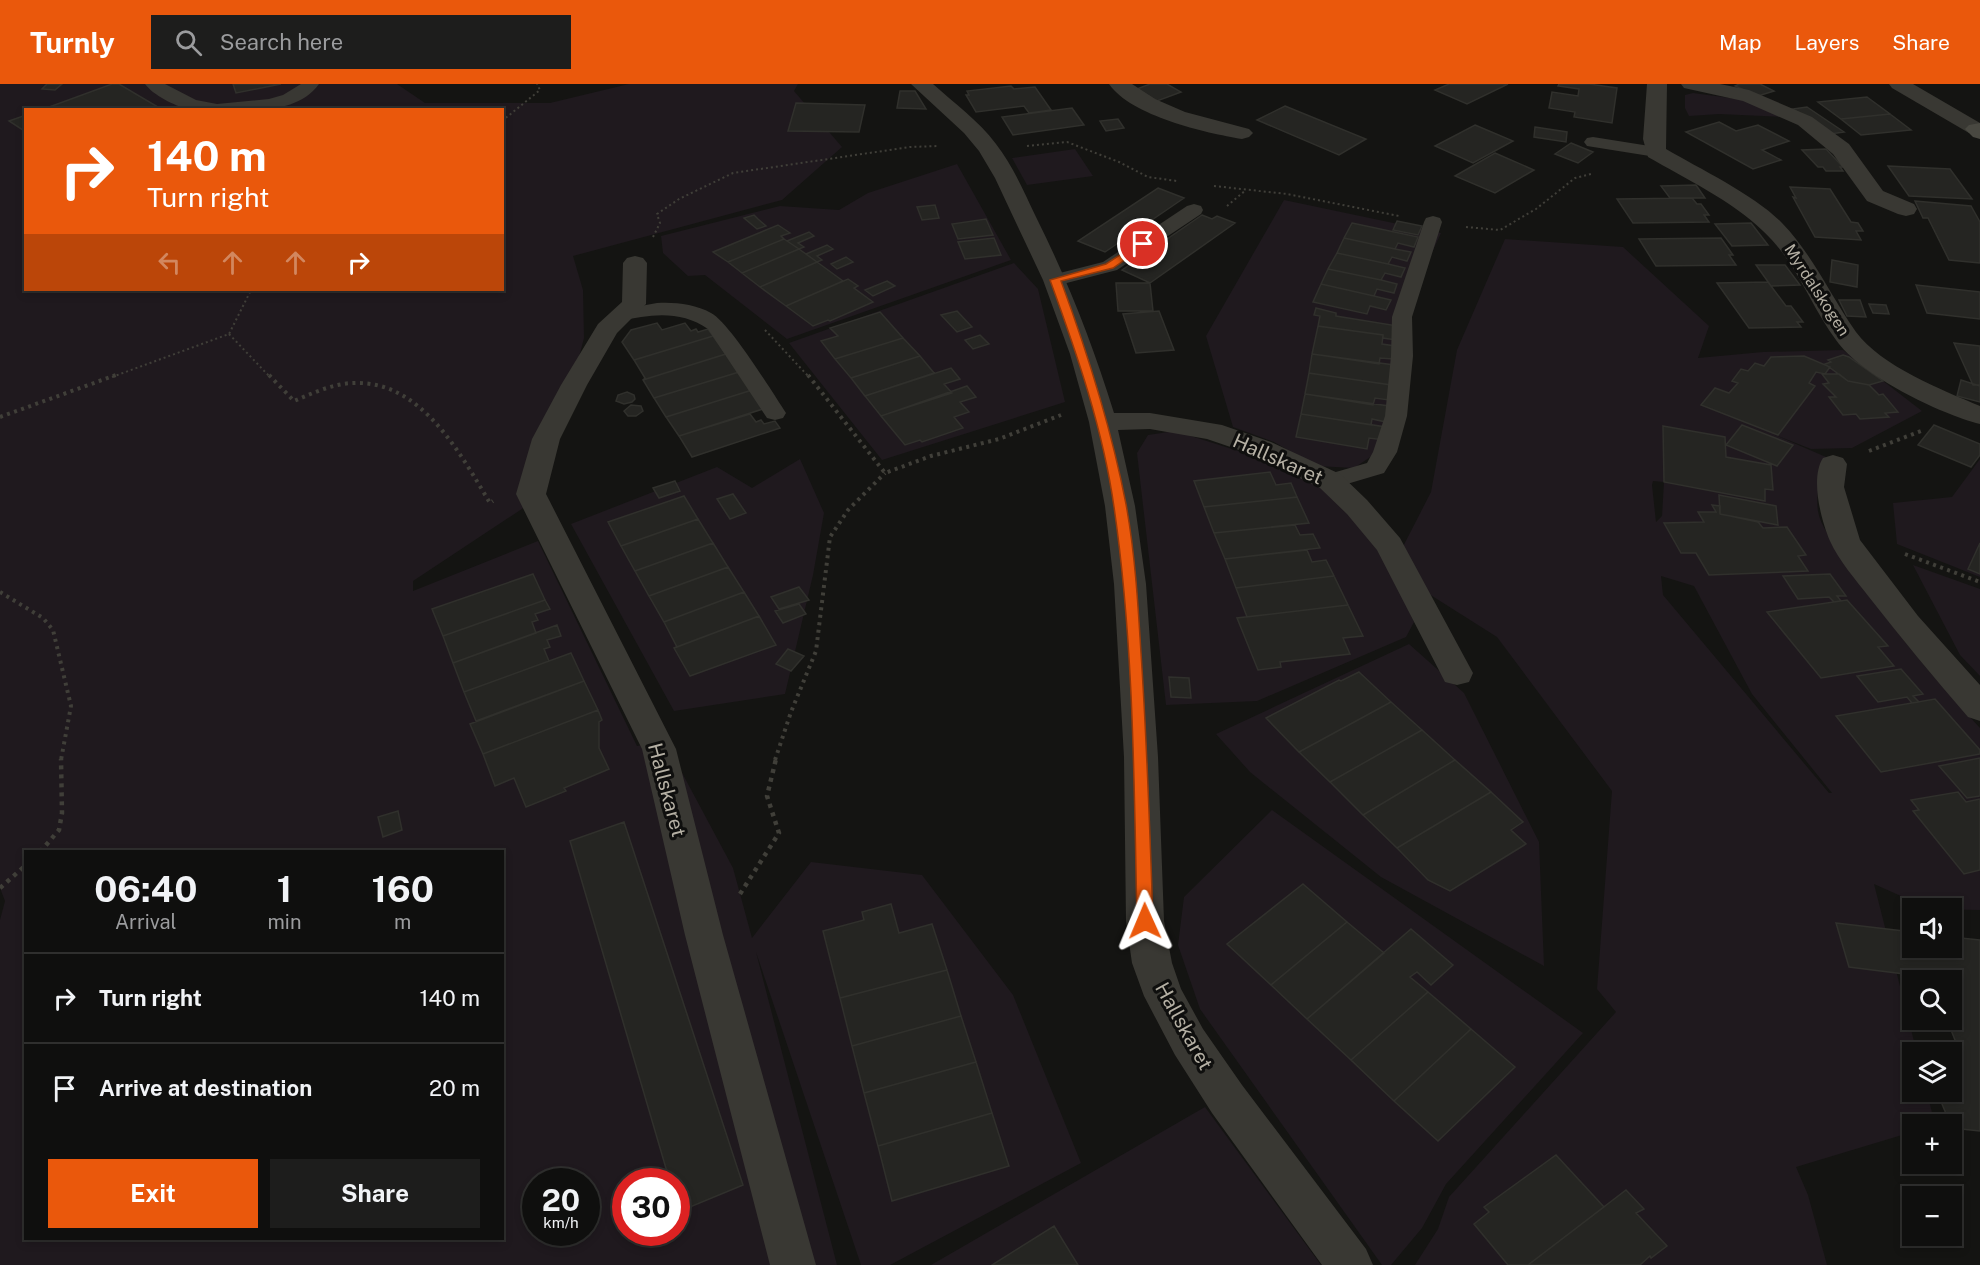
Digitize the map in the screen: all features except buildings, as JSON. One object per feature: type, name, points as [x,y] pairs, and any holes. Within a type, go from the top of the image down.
[{"type":"street","name":"Hallskaret","points":[[921,84],[971,129],[988,148],[1006,178],[1055,280],[1083,354],[1100,414],[1120,506],[1130,584],[1141,757],[1145,921],[1152,963],[1164,996],[1189,1042],[1227,1099],[1350,1265]]},
{"type":"street","points":[[1119,84],[1146,102],[1180,119],[1242,133]]},
{"type":"street","points":[[1656,152],[1654,139],[1657,84]]},
{"type":"street","points":[[1691,84],[1749,96],[1805,121],[1841,149],[1875,196],[1906,210]]},
{"type":"street","points":[[1899,84],[1979,130]]},
{"type":"street","name":"Myrdalskogen","points":[[1656,152],[1732,197],[1771,225],[1795,251],[1847,338],[1873,361],[1915,388],[1980,416]]},
{"type":"street","name":"Hallskaret","points":[[635,263],[634,304],[607,329],[546,439],[531,494],[659,749],[704,935],[794,1265]]},
{"type":"street","name":"Hallskaret","points":[[1100,414],[1212,431],[1261,448],[1330,481],[1357,507],[1389,545],[1457,673]]},
{"type":"street","points":[[1833,464],[1830,487],[1845,541],[1865,571],[1907,624],[1980,708]]},
{"type":"lane","points":[[153,84],[192,105],[239,108],[267,105],[290,98],[307,90],[311,84]]},
{"type":"lane","points":[[1593,142],[1656,152]]},
{"type":"lane","points":[[1055,280],[1110,266],[1194,210]]},
{"type":"lane","points":[[1330,481],[1376,468],[1385,452],[1396,416],[1402,357],[1402,317],[1433,222]]},
{"type":"lane","points":[[620,315],[646,309],[660,309],[675,310],[708,319],[715,325],[775,413]]},
{"type":"path","points":[[504,119],[540,90],[537,84]]},
{"type":"path","points":[[635,263],[651,250],[653,234],[660,223],[657,214],[679,199],[733,173],[910,147],[969,145],[988,148],[1067,142],[1119,162],[1148,177],[1182,182]]},
{"type":"path","points":[[1204,184],[1287,194],[1433,222],[1500,230],[1536,209],[1575,178],[1596,173]]},
{"type":"path","points":[[0,417],[230,334],[251,291]]},
{"type":"path","points":[[759,324],[808,375],[885,473]]},
{"type":"path","points":[[230,334],[294,401],[324,388],[363,383],[400,395],[429,415],[454,443],[489,503],[500,498]]},
{"type":"path","points":[[1833,464],[1928,429],[1956,407]]},
{"type":"path","points":[[704,935],[734,903],[779,833],[767,796],[771,774],[791,712],[816,651],[830,537],[848,510],[885,473],[943,452],[999,439],[1064,414],[1100,414]]},
{"type":"path","points":[[1845,541],[1889,548],[1980,582]]},
{"type":"path","points":[[0,592],[43,618],[53,630],[71,706],[61,753],[62,813],[59,830],[42,850]]},
{"type":"path","points":[[0,888],[24,867]]},
{"type":"shaded area","points":[[0,84],[397,84],[425,103],[550,103],[629,84],[798,84],[794,91],[842,147],[782,200],[573,256],[583,290],[584,338],[543,495],[413,581],[413,591],[538,541],[637,746],[665,741],[733,868],[752,938],[811,862],[922,875],[1013,995],[1081,1163],[890,1265],[861,1265],[756,952],[837,1265],[0,1265],[0,920],[5,901],[0,888]]},
{"type":"shaded area","points":[[1693,93],[1745,100],[1786,117],[1719,114],[1689,116],[1685,108],[1685,95]]},
{"type":"shaded area","points":[[1075,149],[1093,176],[1027,185],[1012,158]]},
{"type":"shaded area","points":[[957,164],[1011,260],[787,339],[705,275],[688,276],[663,253],[661,236],[780,206],[839,210],[868,193]]},
{"type":"shaded area","points":[[1284,200],[1441,233],[1402,317],[1397,439],[1354,468],[1316,466],[1274,442],[1233,427],[1206,336]]},
{"type":"shaded area","points":[[1505,239],[1623,247],[1709,326],[1698,358],[1763,352],[1843,350],[1922,411],[1852,448],[1811,449],[1773,434],[1826,457],[1817,497],[1819,516],[1824,527],[1888,621],[1980,728],[1980,910],[1962,910],[1962,898],[1905,898],[1874,884],[1902,994],[1902,1030],[1911,1030],[1914,1042],[1902,1042],[1902,1102],[1929,1102],[1932,1114],[1902,1114],[1902,1135],[1796,1167],[1808,1195],[1827,1265],[1415,1265],[1438,1229],[1449,1197],[1616,1012],[1597,989],[1612,791],[1497,637],[1391,570],[1431,492],[1457,350]],"holes":[[[1653,481],[1664,482],[1662,516],[1656,522],[1652,485]],[[1661,576],[1694,586],[1752,694],[1832,793],[1829,793],[1663,595]]]},
{"type":"shaded area","points":[[1014,263],[1038,289],[1065,402],[882,460],[789,343]]},
{"type":"shaded area","points":[[1175,431],[1270,461],[1313,481],[1339,501],[1383,555],[1414,622],[1406,637],[1257,701],[1166,705],[1137,453],[1148,435]]},
{"type":"shaded area","points":[[800,459],[824,513],[813,575],[785,694],[674,711],[571,524],[717,467],[752,488]]},
{"type":"shaded area","points":[[1980,459],[1980,577],[1897,544],[1893,503],[1952,497]]},
{"type":"shaded area","points":[[1913,565],[1980,589],[1980,676],[1960,655]]},
{"type":"shaded area","points":[[1409,644],[1464,693],[1539,842],[1544,966],[1381,877],[1250,772],[1216,734]]},
{"type":"shaded area","points":[[1272,810],[1583,1033],[1446,1184],[1422,1228],[1391,1265],[1382,1265],[1200,1009],[1178,945],[1184,897]]},
{"type":"shaded area","points":[[1205,1107],[1321,1265],[931,1265]]},
{"type":"route","points":[[1143,244],[1110,266],[1055,280],[1083,354],[1103,422],[1120,506],[1130,584],[1141,757],[1145,921]]}]
